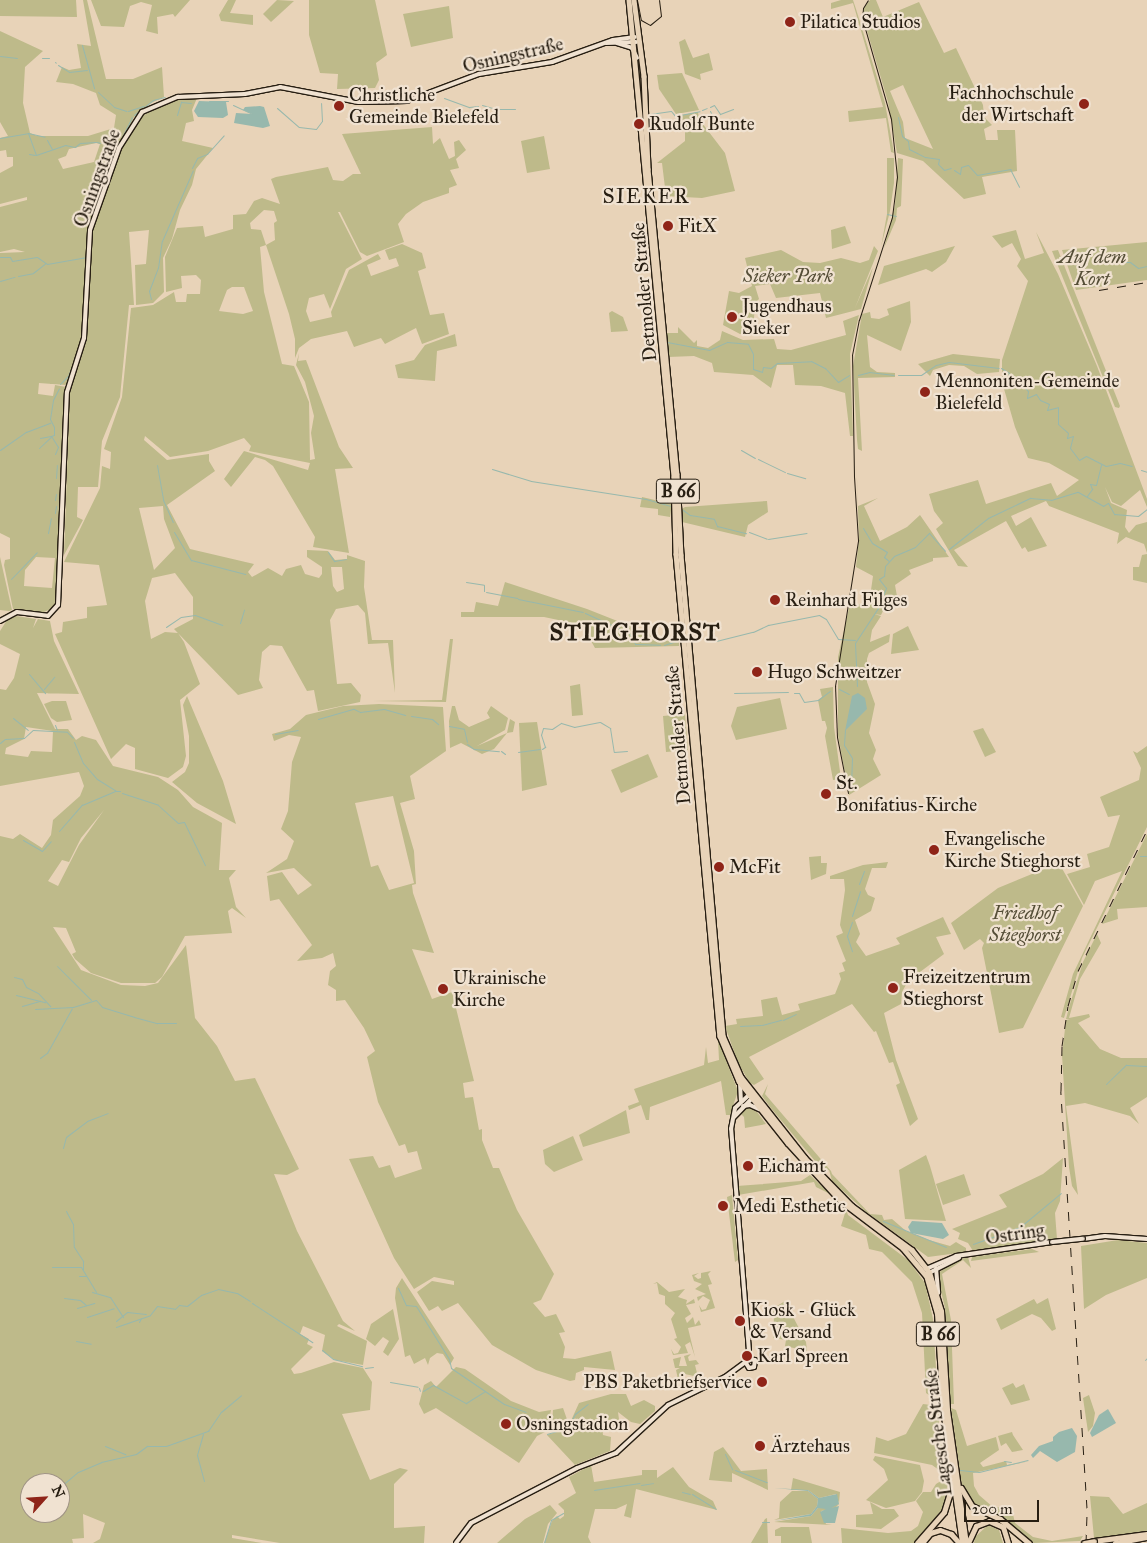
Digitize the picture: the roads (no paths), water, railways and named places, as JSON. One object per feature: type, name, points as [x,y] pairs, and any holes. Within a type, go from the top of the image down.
[{"type":"highway","name":"Lagesche Straße","points":[[926,1272],[938,1293],[956,1466],[967,1543]]},
{"type":"highway","name":"Lagesche Straße","points":[[926,1272],[937,1313],[941,1396],[960,1543]]},
{"type":"highway","points":[[956,1466],[969,1503],[1000,1519],[1029,1543]]},
{"type":"highway","points":[[917,1543],[947,1507],[952,1472]]},
{"type":"highway","points":[[967,1543],[976,1526],[988,1521],[1003,1527],[1008,1543]]},
{"type":"highway","points":[[922,1543],[930,1533],[940,1530],[951,1534],[960,1543]]},
{"type":"highway","points":[[1084,1543],[1147,1536]]},
{"type":"highway","points":[[1115,1543],[1147,1536]]},
{"type":"main road","points":[[624,38],[632,31],[631,1]]},
{"type":"main road","name":"Detmolder Straße","points":[[631,1],[638,40],[674,477],[678,551],[720,1036],[739,1081],[752,1095]]},
{"type":"main road","name":"Osningstraße","points":[[0,621],[17,612],[48,616],[58,604],[67,392],[84,338],[90,230],[117,153],[136,118],[152,105],[178,97],[238,94],[276,88],[359,102],[407,102],[474,75],[552,62],[604,43],[624,38],[638,40]]},
{"type":"main road","name":"Detmolder Straße","points":[[638,40],[637,58],[656,270]]},
{"type":"main road","name":"Osningstraße","points":[[604,43],[638,40]]},
{"type":"main road","points":[[617,43],[632,48],[637,58]]},
{"type":"main road","name":"Detmolder Straße","points":[[713,959],[723,1036],[732,1061],[752,1095]]},
{"type":"main road","points":[[456,1543],[472,1523],[577,1468],[616,1452],[668,1405],[748,1361],[749,1351],[731,1125],[742,1094],[739,1081]]},
{"type":"main road","points":[[739,1106],[752,1095]]},
{"type":"main road","name":"Lagesche Straße","points":[[752,1095],[760,1109],[830,1190],[854,1213],[903,1248],[926,1272]]},
{"type":"main road","name":"Lagesche Straße","points":[[752,1095],[833,1188],[861,1214],[905,1244],[926,1272]]},
{"type":"main road","points":[[739,1106],[750,1105],[760,1109]]},
{"type":"main road","name":"Ostring","points":[[926,1272],[961,1257],[1083,1240],[1114,1237],[1147,1239]]},
{"type":"main road","name":"Ostring","points":[[926,1272],[956,1256],[1053,1244]]},
{"type":"main road","points":[[936,1268],[938,1293]]},
{"type":"water","points":[[199,101],[226,102],[228,115],[223,118],[198,117],[194,111]]},
{"type":"water","points":[[245,107],[264,107],[270,126],[263,128],[234,123],[236,113],[252,114],[243,110]]},
{"type":"water","points":[[858,693],[865,698],[867,709],[845,731],[852,696]]},
{"type":"water","points":[[912,1221],[942,1223],[949,1235],[943,1239],[911,1233],[908,1227]]},
{"type":"water","points":[[1108,1409],[1116,1423],[1092,1437],[1090,1433],[1099,1415]]},
{"type":"water","points":[[1072,1428],[1077,1436],[1075,1452],[1057,1462],[1040,1451],[1033,1458],[1031,1455],[1039,1446],[1053,1441],[1053,1437],[1059,1432]]},
{"type":"water","points":[[774,1488],[808,1490],[819,1498],[837,1494],[839,1504],[831,1508],[839,1506],[835,1523],[824,1523],[820,1512],[826,1509],[818,1508],[811,1516],[774,1521],[811,1514],[817,1506],[818,1499],[808,1491]]},
{"type":"waterway","points":[[82,45],[94,88]]},
{"type":"waterway","points":[[0,56],[17,58]]},
{"type":"waterway","points":[[42,58],[49,58]]},
{"type":"waterway","points":[[58,65],[69,72],[87,70]]},
{"type":"waterway","points":[[98,92],[114,107],[126,111]]},
{"type":"waterway","points":[[134,115],[153,100],[165,97]]},
{"type":"waterway","points":[[444,98],[469,107],[478,106]]},
{"type":"waterway","points":[[209,101],[228,101]]},
{"type":"waterway","points":[[177,115],[181,102],[191,103]]},
{"type":"waterway","points":[[277,108],[299,127],[316,129],[322,121],[321,103]]},
{"type":"waterway","points":[[233,105],[252,114]]},
{"type":"waterway","points":[[482,105],[496,109]]},
{"type":"waterway","points":[[710,107],[714,105],[720,114],[733,109]]},
{"type":"waterway","points":[[128,111],[143,106]]},
{"type":"waterway","points":[[702,110],[707,108]]},
{"type":"waterway","points":[[498,109],[515,109]]},
{"type":"waterway","points":[[650,114],[671,111],[675,116],[700,111]]},
{"type":"waterway","points":[[710,111],[718,126]]},
{"type":"waterway","points":[[88,229],[114,153],[132,117]]},
{"type":"waterway","points":[[898,117],[902,136],[908,141],[909,149],[925,157],[939,159],[938,164],[944,170],[951,168]]},
{"type":"waterway","points":[[28,133],[45,137]]},
{"type":"waterway","points":[[0,138],[28,133],[36,155],[65,145],[75,147],[80,143],[96,142]]},
{"type":"waterway","points":[[192,168],[197,158],[207,154],[224,135]]},
{"type":"waterway","points":[[47,140],[52,149]]},
{"type":"waterway","points":[[29,154],[35,155]]},
{"type":"waterway","points":[[954,170],[960,174],[961,167],[968,165],[977,175],[1010,169],[1019,187]]},
{"type":"waterway","points":[[151,299],[149,291],[158,268],[162,241],[193,170]]},
{"type":"waterway","points":[[887,214],[896,216]]},
{"type":"waterway","points":[[86,254],[88,235]]},
{"type":"waterway","points":[[0,257],[10,257],[12,261],[37,257],[47,264],[85,257]]},
{"type":"waterway","points":[[85,258],[85,282]]},
{"type":"waterway","points":[[1117,262],[1130,262],[1138,268],[1147,266]]},
{"type":"waterway","points":[[18,276],[33,273],[46,263]]},
{"type":"waterway","points":[[0,281],[14,277]]},
{"type":"waterway","points":[[82,339],[85,286]]},
{"type":"waterway","points":[[667,342],[709,350],[727,342],[748,344],[753,354],[753,369],[762,372],[763,367],[771,368],[777,363],[811,361],[825,368],[838,382],[849,375]]},
{"type":"waterway","points":[[60,384],[68,376],[76,356]]},
{"type":"waterway","points":[[898,375],[921,375],[936,365],[949,362],[999,368]]},
{"type":"waterway","points":[[1001,368],[1009,373],[1008,377],[1015,377],[1016,385],[1021,384],[1028,391],[1027,398],[1036,394],[1040,400],[1049,404],[1047,410],[1058,407],[1058,424],[1068,433],[1067,438],[1073,436],[1070,448],[1079,460],[1086,456],[1106,466],[1120,463],[1132,466]]},
{"type":"waterway","points":[[858,375],[869,372],[894,375]]},
{"type":"waterway","points":[[55,454],[58,447],[51,436],[54,435],[54,427],[50,419],[53,400],[59,388]]},
{"type":"waterway","points":[[0,450],[26,432],[50,423]]},
{"type":"waterway","points":[[40,438],[51,436]]},
{"type":"waterway","points":[[39,448],[51,437]]},
{"type":"waterway","points":[[741,450],[755,458]]},
{"type":"waterway","points":[[758,459],[785,472]]},
{"type":"waterway","points":[[56,478],[57,465]]},
{"type":"waterway","points":[[157,465],[163,500],[173,522]]},
{"type":"waterway","points":[[1087,496],[1092,489],[1090,484],[1096,485],[1101,465]]},
{"type":"waterway","points":[[492,469],[531,481],[646,499],[670,506]]},
{"type":"waterway","points":[[1141,470],[1147,472]]},
{"type":"waterway","points":[[787,473],[805,478]]},
{"type":"waterway","points":[[949,549],[988,518],[1030,498],[1051,500],[1078,492],[1103,506],[1108,503],[1114,514],[1138,516],[1147,509]]},
{"type":"waterway","points":[[55,500],[56,494]]},
{"type":"waterway","points":[[55,513],[56,506]]},
{"type":"waterway","points":[[683,510],[690,515],[714,519],[717,526],[746,533]]},
{"type":"waterway","points":[[48,533],[51,518]]},
{"type":"waterway","points":[[863,528],[872,543],[887,552],[884,557],[889,561]]},
{"type":"waterway","points":[[174,532],[191,560],[245,574]]},
{"type":"waterway","points":[[749,532],[767,539]]},
{"type":"waterway","points":[[768,539],[807,533]]},
{"type":"waterway","points":[[857,686],[855,643],[878,608],[886,588],[879,579],[884,576],[885,566],[894,556],[915,547],[929,533],[945,551]]},
{"type":"waterway","points":[[11,579],[37,552]]},
{"type":"waterway","points":[[328,552],[334,561],[346,559]]},
{"type":"waterway","points":[[466,582],[484,585],[484,591]]},
{"type":"waterway","points":[[486,592],[517,598]]},
{"type":"waterway","points":[[518,599],[583,612]]},
{"type":"waterway","points":[[240,623],[244,610]]},
{"type":"waterway","points":[[585,613],[629,633],[635,644],[660,645]]},
{"type":"waterway","points":[[166,627],[181,617],[195,615],[222,625]]},
{"type":"waterway","points":[[716,641],[753,632],[768,625],[819,615],[826,619],[838,639],[855,640]]},
{"type":"waterway","points":[[664,645],[679,640]]},
{"type":"waterway","points":[[29,674],[45,693]]},
{"type":"waterway","points":[[44,689],[54,677]]},
{"type":"waterway","points":[[839,689],[849,694]]},
{"type":"waterway","points":[[794,693],[799,693],[804,702],[818,700],[830,691]]},
{"type":"waterway","points":[[734,693],[788,692]]},
{"type":"waterway","points":[[318,719],[354,709],[360,712],[384,709],[405,715]]},
{"type":"waterway","points":[[411,716],[432,719],[438,724]]},
{"type":"waterway","points":[[13,718],[28,730]]},
{"type":"waterway","points":[[542,749],[545,747],[541,735],[543,728],[552,729],[561,723],[574,727],[600,722],[610,728],[614,752],[627,751]]},
{"type":"waterway","points":[[55,725],[57,730]]},
{"type":"waterway","points":[[449,726],[464,729],[467,742]]},
{"type":"waterway","points":[[0,743],[5,739],[24,738],[33,730],[67,732],[73,738]]},
{"type":"waterway","points":[[275,734],[298,730]]},
{"type":"waterway","points":[[845,730],[844,745],[852,758],[851,786]]},
{"type":"waterway","points":[[74,742],[83,763],[97,779],[116,791],[120,791]]},
{"type":"waterway","points":[[467,744],[474,749],[499,751]]},
{"type":"waterway","points":[[518,752],[540,749]]},
{"type":"waterway","points":[[501,751],[505,754]]},
{"type":"waterway","points":[[59,831],[82,805],[115,791]]},
{"type":"waterway","points":[[122,793],[158,805],[178,823],[184,822],[205,865]]},
{"type":"waterway","points":[[23,840],[42,851],[51,841]]},
{"type":"waterway","points":[[1140,856],[1147,856]]},
{"type":"waterway","points":[[859,884],[864,871]]},
{"type":"waterway","points":[[852,916],[860,891]]},
{"type":"waterway","points":[[852,922],[847,936],[852,951]]},
{"type":"waterway","points":[[57,966],[91,1000]]},
{"type":"waterway","points":[[14,977],[22,979],[26,987],[38,993],[50,1006]]},
{"type":"waterway","points":[[16,995],[45,1002]]},
{"type":"waterway","points":[[35,1009],[73,1007],[96,1000],[102,1007],[134,1017],[157,1023],[176,1023]]},
{"type":"waterway","points":[[22,1006],[40,1001]]},
{"type":"waterway","points":[[40,1058],[47,1053],[72,1008]]},
{"type":"waterway","points":[[783,1020],[796,1014]]},
{"type":"waterway","points":[[762,1025],[781,1020]]},
{"type":"waterway","points":[[740,1026],[761,1025]]},
{"type":"waterway","points":[[1106,1084],[1126,1065],[1147,1066]]},
{"type":"waterway","points":[[63,1148],[66,1137],[87,1121],[108,1113]]},
{"type":"waterway","points":[[973,1244],[1020,1227],[1061,1193]]},
{"type":"waterway","points":[[66,1211],[73,1224],[74,1247],[83,1261],[83,1269]]},
{"type":"waterway","points":[[883,1221],[946,1247]]},
{"type":"waterway","points":[[1009,1237],[1018,1229]]},
{"type":"waterway","points":[[52,1267],[81,1267],[96,1292]]},
{"type":"waterway","points":[[79,1276],[86,1276]]},
{"type":"waterway","points":[[398,1288],[406,1305],[416,1306],[449,1359],[451,1368],[504,1404],[526,1412]]},
{"type":"waterway","points":[[116,1327],[150,1315],[157,1306],[175,1309],[179,1305],[187,1306],[201,1295],[218,1289],[237,1293],[250,1301]]},
{"type":"waterway","points":[[92,1292],[110,1297],[123,1317]]},
{"type":"waterway","points":[[64,1298],[80,1300],[86,1305]]},
{"type":"waterway","points":[[77,1308],[94,1303]]},
{"type":"waterway","points":[[252,1303],[312,1342]]},
{"type":"waterway","points":[[87,1317],[114,1308]]},
{"type":"waterway","points":[[116,1321],[127,1312],[146,1314]]},
{"type":"waterway","points":[[139,1322],[141,1318]]},
{"type":"waterway","points":[[76,1341],[91,1344]]},
{"type":"waterway","points":[[322,1350],[333,1359],[362,1366]]},
{"type":"waterway","points":[[365,1368],[373,1367]]},
{"type":"waterway","points":[[390,1382],[418,1387]]},
{"type":"waterway","points":[[423,1391],[433,1385],[466,1403],[485,1391]]},
{"type":"waterway","points":[[70,1479],[78,1472],[101,1462],[136,1454],[147,1446],[166,1446],[208,1431],[221,1412],[241,1395]]},
{"type":"waterway","points":[[547,1434],[568,1427],[575,1414],[588,1404]]},
{"type":"waterway","points":[[203,1434],[197,1455],[204,1481]]},
{"type":"waterway","points":[[105,1446],[125,1454]]},
{"type":"waterway","points":[[725,1454],[732,1469]]},
{"type":"waterway","points":[[960,1470],[979,1472],[1028,1460]]},
{"type":"waterway","points":[[1004,1461],[1011,1462]]},
{"type":"waterway","points":[[735,1470],[767,1482]]},
{"type":"waterway","points":[[594,1490],[639,1483]]},
{"type":"waterway","points":[[641,1485],[653,1483]]},
{"type":"waterway","points":[[682,1492],[690,1494]]},
{"type":"waterway","points":[[692,1494],[716,1509]]},
{"type":"waterway","points":[[544,1543],[551,1520],[563,1513]]},
{"type":"waterway","points":[[762,1522],[769,1522]]},
{"type":"tram line","points":[[637,0],[641,20],[650,25],[661,16],[659,0]]},
{"type":"tram line","points":[[848,793],[837,737],[835,686],[858,540],[854,477],[852,355],[859,320],[892,217],[897,177],[891,119],[862,18],[863,8],[868,0]]},
{"type":"railway","points":[[1099,290],[1147,282]]},
{"type":"railway","points":[[1086,1543],[1087,1508],[1061,1091],[1062,1046],[1068,1006],[1078,971],[1147,830]]},
{"type":"place","name":"Pilatica Studios","points":[[790,22]]},
{"type":"place","name":"Fachhochschule der Wirtschaft","points":[[1084,104]]},
{"type":"place","name":"Christliche Gemeinde Bielefeld","points":[[339,106]]},
{"type":"place","name":"Rudolf Bunte","points":[[639,124]]},
{"type":"place","name":"FitX","points":[[668,226]]},
{"type":"place","name":"Jugendhaus Sieker","points":[[732,317]]},
{"type":"place","name":"Mennoniten-Gemeinde Bielefeld","points":[[925,392]]},
{"type":"place","name":"Reinhard Filges","points":[[775,600]]},
{"type":"place","name":"Hugo Schweitzer","points":[[757,672]]},
{"type":"place","name":"St. Bonifatius-Kirche","points":[[826,794]]},
{"type":"place","name":"Evangelische Kirche Stieghorst","points":[[934,850]]},
{"type":"place","name":"McFit","points":[[719,867]]},
{"type":"place","name":"Freizeitzentrum Stieghorst","points":[[893,988]]},
{"type":"place","name":"Ukrainische Kirche","points":[[443,989]]},
{"type":"place","name":"Eichamt","points":[[748,1166]]},
{"type":"place","name":"Medi Esthetic","points":[[723,1206]]},
{"type":"place","name":"Kiosk - Glück & Versand","points":[[740,1321]]},
{"type":"place","name":"Karl Spreen","points":[[747,1356]]},
{"type":"place","name":"PBS Paketbriefservice","points":[[762,1382]]},
{"type":"place","name":"Osningstadion","points":[[506,1424]]},
{"type":"place","name":"Ärztehaus","points":[[760,1446]]},
{"type":"district","name":"SIEKER","points":[[646,196]]},
{"type":"district","name":"STIEGHORST","points":[[635,633]]},
{"type":"park label","name":"Auf dem Kort","points":[[1092,268]]},
{"type":"park label","name":"Sieker Park","points":[[788,276]]},
{"type":"park label","name":"Friedhof Stieghorst","points":[[1025,924]]}]
